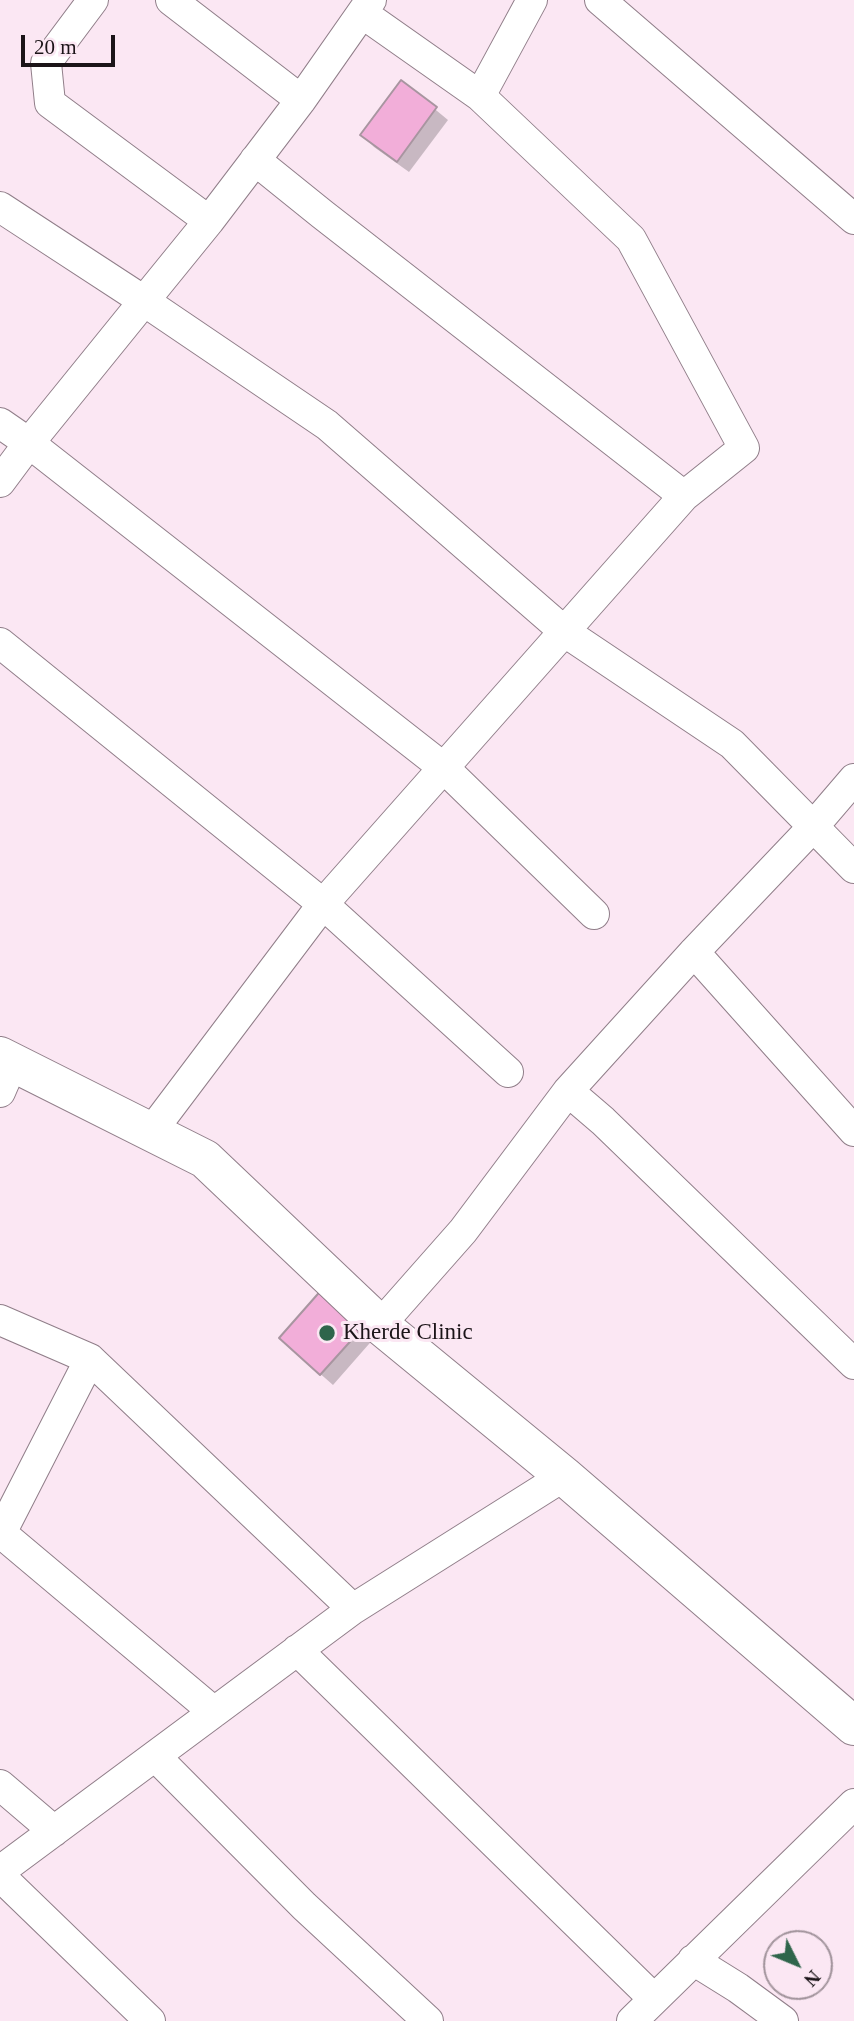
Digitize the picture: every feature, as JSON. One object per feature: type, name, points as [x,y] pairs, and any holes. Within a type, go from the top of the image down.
[{"type":"main road","points":[[4,1070],[151,1132],[205,1159],[380,1325],[564,1476],[854,1726]]},
{"type":"street","points":[[93,0],[46,63],[50,103],[209,221]]},
{"type":"street","points":[[172,0],[301,100]]},
{"type":"street","points":[[480,96],[532,0]]},
{"type":"street","points":[[600,0],[854,219]]},
{"type":"street","points":[[0,482],[209,221],[301,100],[366,7],[480,96],[631,239],[744,448],[684,496],[323,904],[151,1132]]},
{"type":"street","points":[[255,159],[321,214],[684,496]]},
{"type":"street","points":[[0,207],[327,425],[565,632],[732,744],[854,869]]},
{"type":"street","points":[[0,423],[444,768],[594,914]]},
{"type":"street","points":[[0,643],[323,904],[508,1072]]},
{"type":"street","points":[[380,1325],[463,1231],[568,1091],[694,952],[812,828],[854,779]]},
{"type":"street","points":[[694,952],[854,1130]]},
{"type":"street","points":[[568,1091],[603,1121],[854,1364]]},
{"type":"street","points":[[0,1320],[90,1359],[353,1609]]},
{"type":"street","points":[[90,1359],[1,1534],[214,1712]]},
{"type":"street","points":[[0,1871],[353,1609],[564,1476]]},
{"type":"street","points":[[297,1650],[654,1999]]},
{"type":"street","points":[[155,1756],[304,1906],[428,2021]]},
{"type":"street","points":[[0,1785],[54,1831]]},
{"type":"street","points":[[632,2021],[854,1804]]},
{"type":"street","points":[[0,1876],[150,2021]]},
{"type":"street","points":[[693,1960],[783,2021]]},
{"type":"building","points":[[401,80],[437,107],[397,162],[360,135]]},
{"type":"building","points":[[324,1287],[366,1324],[320,1375],[279,1338]]},
{"type":"place","name":"Kherde Clinic","points":[[327,1333]]}]
